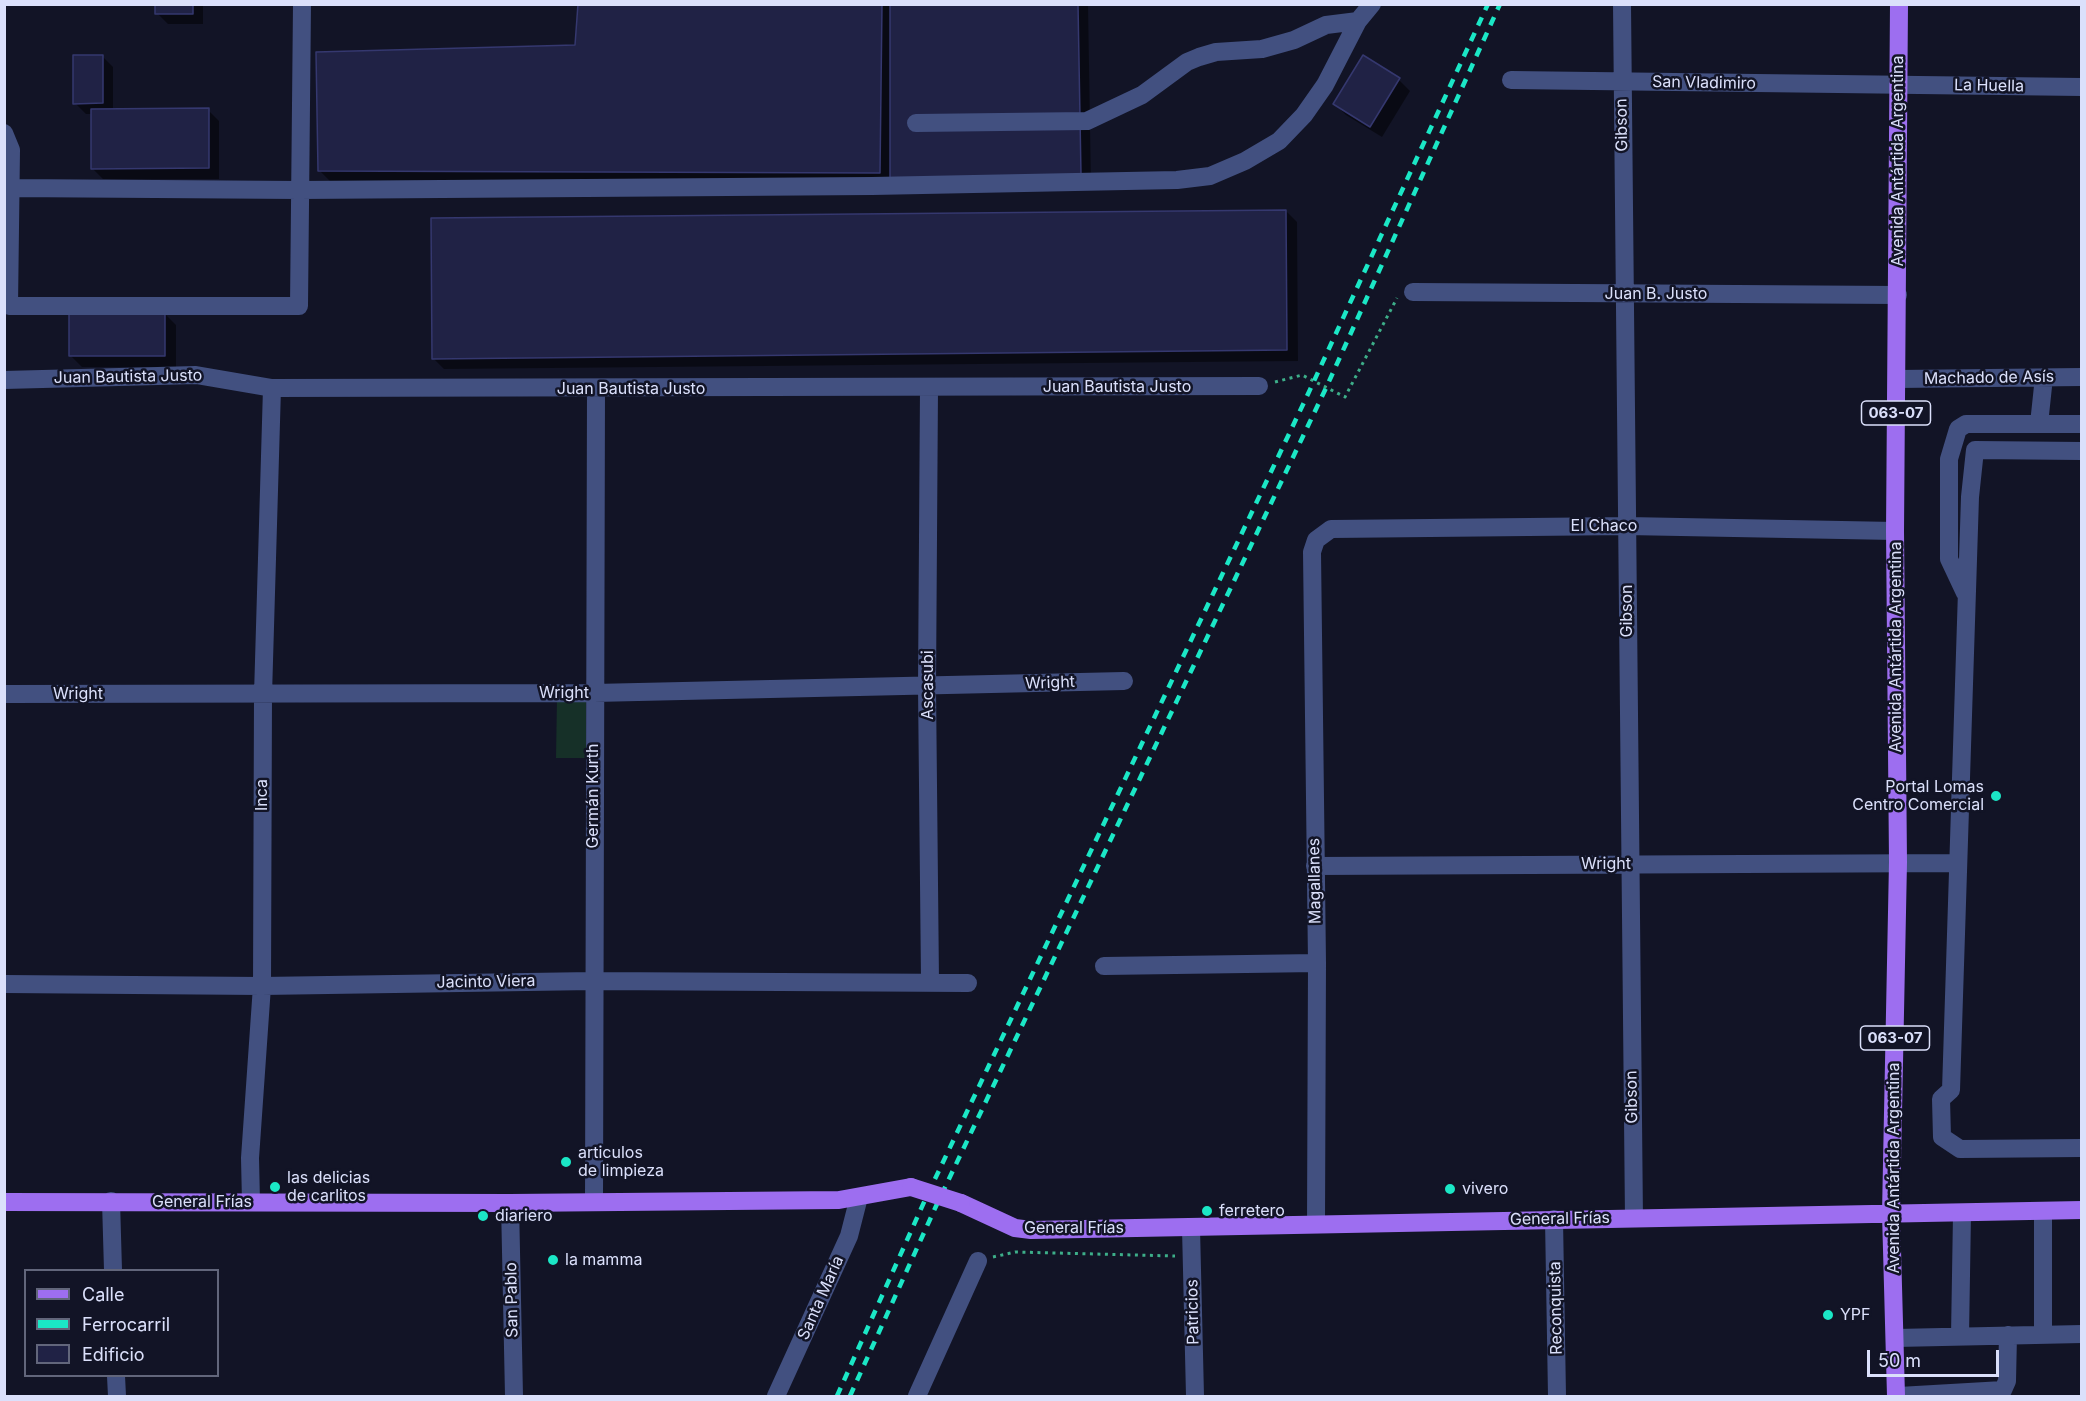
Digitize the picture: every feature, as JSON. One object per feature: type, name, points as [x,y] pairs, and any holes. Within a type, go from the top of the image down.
[{"type":"main road","name":"Avenida Antártida Argentina","points":[[1898,1396],[1891,1213],[1898,862],[1895,531],[1899,4]]},
{"type":"main road","name":"General Frías","points":[[4,1202],[510,1203],[839,1200],[911,1187],[925,1189],[961,1203],[1015,1228],[1031,1230],[2082,1210]]},
{"type":"street","points":[[4,133],[10,150],[9,306],[299,306],[302,4]]},
{"type":"street","points":[[11,188],[299,190],[884,185],[1177,180],[1210,176],[1245,161],[1279,141],[1304,115],[1325,85],[1358,21],[1372,4]]},
{"type":"street","name":"Gibson","points":[[1622,4],[1628,864],[1634,1218]]},
{"type":"street","points":[[915,123],[1087,121],[1142,95],[1187,62],[1199,57],[1216,52],[1262,49],[1294,40],[1326,25],[1358,21]]},
{"type":"street","name":"San Vladimiro","points":[[1511,80],[1898,86]]},
{"type":"street","name":"La Huella","points":[[1898,86],[2082,87]]},
{"type":"street","name":"Juan B. Justo","points":[[1413,292],[1898,295]]},
{"type":"street","name":"Juan Bautista Justo","points":[[4,380],[196,375],[272,388],[1258,386]]},
{"type":"street","points":[[2039,424],[2044,377]]},
{"type":"street","name":"Machado de Asís","points":[[1897,379],[2082,377]]},
{"type":"street","name":"Inca","points":[[251,1202],[250,1158],[262,986],[263,694],[272,388]]},
{"type":"street","name":"Ascasubi","points":[[929,388],[927,687],[930,981]]},
{"type":"street","name":"Germán Kurth","points":[[594,1202],[592,981],[596,389]]},
{"type":"street","points":[[1967,598],[1948,559],[1949,459],[1958,429],[1966,424],[2082,424]]},
{"type":"street","points":[[2082,452],[1975,450],[1967,598],[1951,1090],[1941,1099],[1942,1137],[1959,1149],[2082,1148]]},
{"type":"street","name":"El Chaco","points":[[1316,540],[1331,529],[1627,526],[1895,531]]},
{"type":"street","name":"Magallanes","points":[[1316,540],[1312,552],[1317,963],[1316,1223]]},
{"type":"street","name":"Wright","points":[[4,694],[594,693],[1124,681]]},
{"type":"street","name":"Wright","points":[[1315,866],[1958,862]]},
{"type":"street","points":[[1104,966],[1317,963]]},
{"type":"street","name":"Jacinto Viera","points":[[4,984],[262,986],[592,981],[968,983]]},
{"type":"street","name":"Santa María","points":[[776,1396],[849,1236],[858,1197]]},
{"type":"street","points":[[111,1201],[113,1269]]},
{"type":"street","name":"San Pablo","points":[[510,1203],[514,1396]]},
{"type":"street","points":[[2043,1211],[2043,1335]]},
{"type":"street","points":[[1960,1336],[1962,1214]]},
{"type":"street","name":"Reconquista","points":[[1554,1219],[1557,1396]]},
{"type":"street","name":"Patricios","points":[[1191,1228],[1195,1396]]},
{"type":"street","points":[[917,1396],[978,1261]]},
{"type":"street","points":[[1896,1338],[2082,1334]]},
{"type":"street","points":[[1898,1396],[2004,1390],[2007,1381],[2008,1335]]},
{"type":"street","points":[[116,1377],[117,1396]]},
{"type":"path","points":[[1258,386],[1302,375],[1346,397],[1395,299],[1413,292]]},
{"type":"path","points":[[978,1261],[1015,1252],[1192,1256]]},
{"type":"green space","points":[[557,698],[586,698],[586,758],[556,758]]},
{"type":"building","points":[[155,4],[193,4],[193,14],[155,14]]},
{"type":"building","points":[[578,4],[882,4],[880,173],[318,171],[316,52],[575,45]]},
{"type":"building","points":[[890,4],[1078,4],[1081,175],[890,179]]},
{"type":"building","points":[[73,55],[103,55],[103,103],[73,104]]},
{"type":"building","points":[[1363,55],[1400,78],[1370,127],[1333,104]]},
{"type":"building","points":[[209,108],[209,168],[91,169],[91,109]]},
{"type":"building","points":[[1286,210],[1287,350],[432,359],[431,218]]},
{"type":"building","points":[[69,312],[165,312],[165,356],[69,356]]},
{"type":"railway","points":[[837,1396],[925,1200],[1308,394],[1488,4]]},
{"type":"railway","points":[[850,1396],[937,1204],[1326,388],[1500,4]]},
{"type":"place","name":"Portal Lomas Centro Comercial","points":[[1996,796]]},
{"type":"place","name":"articulos de limpieza","points":[[566,1162]]},
{"type":"place","name":"las delicias de carlitos","points":[[275,1187]]},
{"type":"place","name":"vivero","points":[[1450,1189]]},
{"type":"place","name":"ferretero","points":[[1207,1211]]},
{"type":"place","name":"diariero","points":[[483,1216]]},
{"type":"place","name":"la mamma","points":[[553,1260]]},
{"type":"place","name":"YPF","points":[[1828,1315]]}]
